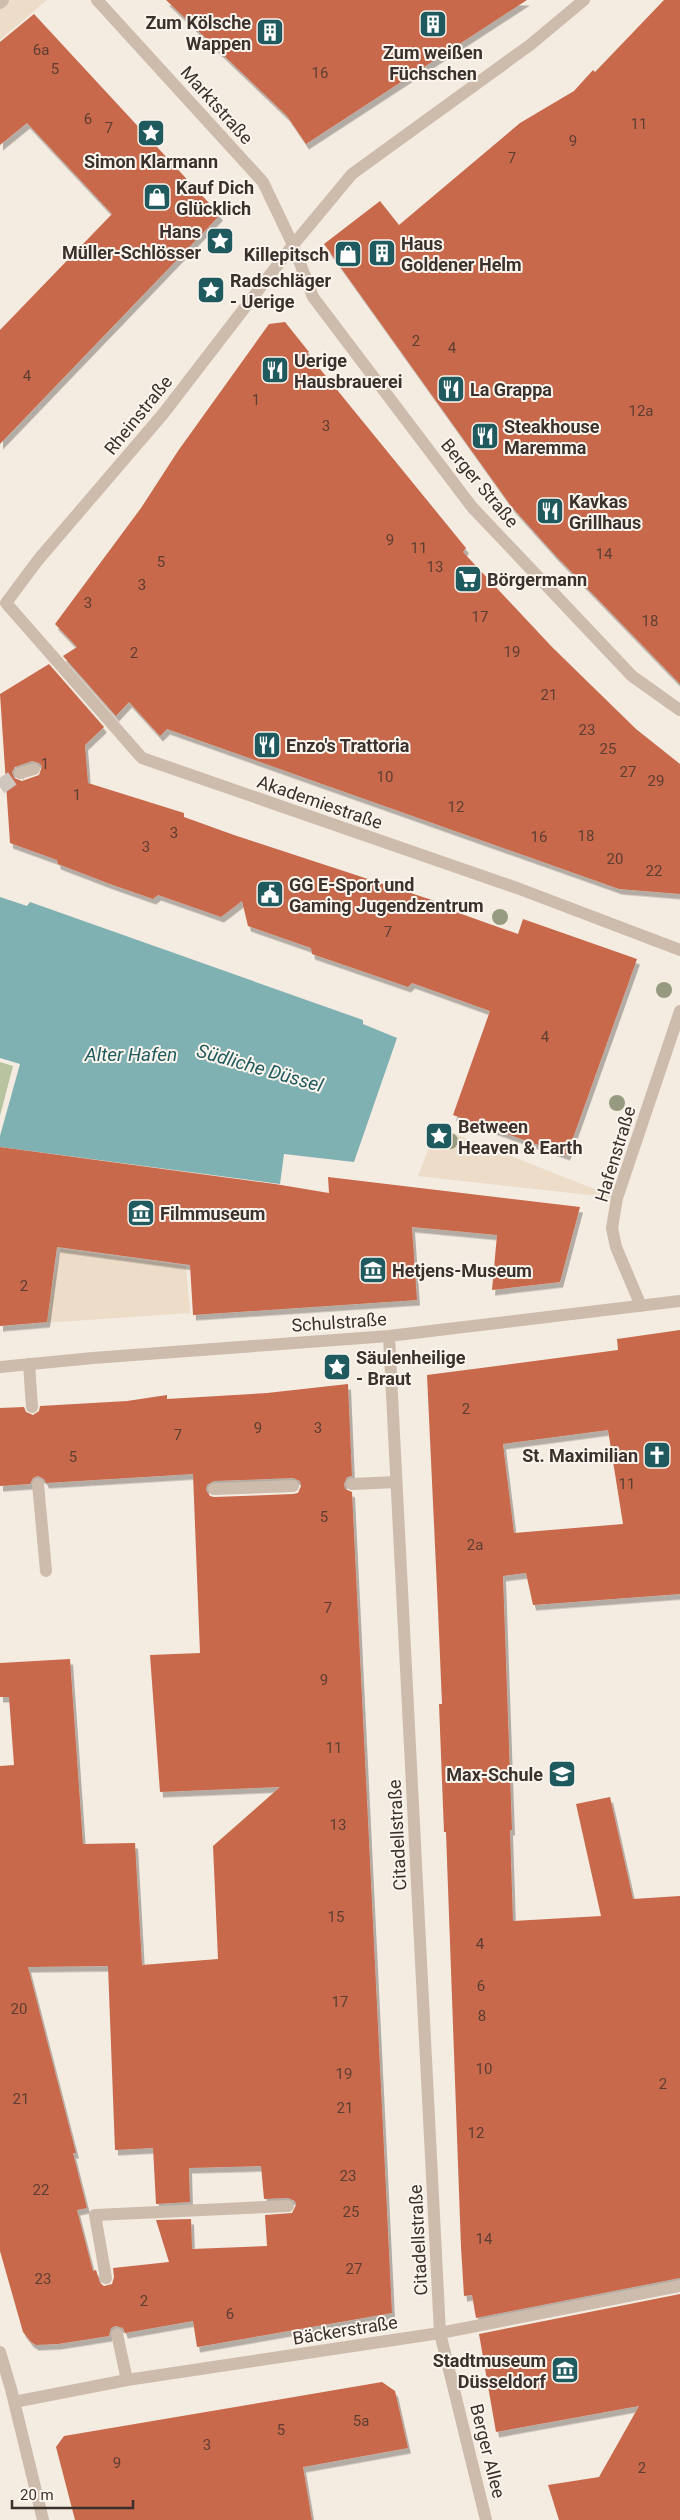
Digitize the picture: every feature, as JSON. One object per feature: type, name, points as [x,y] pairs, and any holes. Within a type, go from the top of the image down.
[{"type":"street","points":[[0,3],[3,0]]},
{"type":"street","name":"Marktstraße","points":[[97,0],[263,182],[294,245]]},
{"type":"street","name":"Rheinstraße","points":[[3,603],[163,414],[294,245],[352,174],[530,45],[584,0]]},
{"type":"street","name":"Berger Straße","points":[[294,245],[313,297],[472,507],[632,676],[680,710]]},
{"type":"street","name":"Akademiestraße","points":[[3,603],[142,758],[517,888],[680,950]]},
{"type":"street","points":[[20,773],[34,769]]},
{"type":"street","name":"Hafenstraße","points":[[640,1306],[616,1247],[612,1228],[617,1198],[680,1011]]},
{"type":"street","name":"Schulstraße","points":[[0,1368],[28,1364],[389,1336],[680,1300]]},
{"type":"street","name":"Citadellstraße","points":[[389,1336],[440,2333]]},
{"type":"street","points":[[28,1364],[32,1407]]},
{"type":"street","points":[[352,1484],[396,1482]]},
{"type":"street","points":[[38,1484],[46,1571]]},
{"type":"street","points":[[214,1489],[293,1486]]},
{"type":"street","points":[[106,2278],[95,2215],[288,2206]]},
{"type":"street","name":"Bäckerstraße","points":[[14,2402],[127,2380],[440,2333],[680,2286]]},
{"type":"street","name":"Berger Allee","points":[[440,2333],[486,2520]]},
{"type":"street","points":[[117,2334],[127,2380]]},
{"type":"street","points":[[0,2352],[43,2520]]},
{"type":"green space","points":[[0,1062],[13,1066],[0,1116]]},
{"type":"shaded area","points":[[0,0],[47,0],[0,40]]},
{"type":"shaded area","points":[[437,1127],[617,1198],[418,1176]]},
{"type":"shaded area","points":[[61,1249],[186,1266],[190,1313],[43,1323]]},
{"type":"water","name":"Alter Hafen","points":[[0,897],[27,906],[30,902],[363,1020],[363,1024],[397,1038],[354,1162],[284,1154],[280,1184],[0,1147],[0,1136],[20,1064],[0,1058]]},
{"type":"building","points":[[166,0],[527,0],[306,144],[287,116]]},
{"type":"building","points":[[664,0],[680,0],[680,684],[555,555],[511,506],[324,244],[380,201],[399,225],[520,123],[574,91],[593,70],[595,72]]},
{"type":"building","points":[[34,14],[220,215],[0,444],[0,330],[112,214],[27,123],[0,145],[0,42]]},
{"type":"building","points":[[285,322],[309,352],[307,353],[466,548],[463,552],[552,647],[636,729],[680,764],[680,894],[619,889],[167,729],[160,736],[129,702],[116,716],[63,656],[77,647],[55,624],[141,508],[178,451],[269,324]]},
{"type":"building","points":[[49,664],[104,727],[85,745],[88,783],[184,813],[184,817],[234,835],[438,902],[439,906],[518,934],[523,919],[637,959],[567,1155],[453,1115],[490,1011],[412,983],[408,987],[312,954],[311,948],[248,926],[242,901],[221,917],[158,895],[153,899],[110,884],[58,864],[57,860],[10,843],[0,694]],"holes":[[[32,761],[42,766],[39,775],[22,781],[14,778],[12,772],[15,767]]]},
{"type":"building","points":[[0,1147],[329,1193],[328,1177],[580,1207],[560,1282],[492,1290],[497,1235],[412,1227],[417,1300],[193,1315],[190,1265],[57,1247],[47,1322],[0,1326]]},
{"type":"building","points":[[680,1330],[680,1594],[533,1605],[526,1573],[503,1576],[512,1830],[510,1830],[513,1921],[601,1916],[576,1804],[610,1797],[633,1899],[680,1896],[680,2278],[476,2318],[472,2295],[464,2296],[461,2247],[446,1832],[444,1832],[439,1704],[442,1704],[427,1375],[618,1350],[617,1339]],"holes":[[[608,1430],[623,1524],[514,1533],[503,1444]]]},
{"type":"building","points":[[348,1384],[352,1476],[347,1477],[344,1484],[345,1489],[352,1492],[392,2313],[197,2347],[193,2321],[125,2333],[123,2328],[116,2326],[111,2328],[109,2336],[58,2344],[36,2345],[23,2332],[0,2251],[0,1766],[14,1765],[9,1697],[0,1697],[0,1663],[70,1659],[83,1844],[135,1843],[142,1965],[218,1959],[213,1846],[280,1787],[160,1792],[150,1655],[200,1653],[193,1474],[46,1483],[44,1479],[38,1476],[33,1478],[30,1484],[0,1486],[0,1408],[24,1407],[26,1412],[33,1415],[39,1411],[40,1406],[127,1401],[167,1395],[167,1399],[267,1393]],"holes":[[[293,1478],[300,1481],[301,1486],[298,1493],[293,1494],[214,1497],[210,1496],[206,1490],[207,1485],[214,1481]],[[108,1966],[115,2150],[153,2148],[156,2204],[190,2202],[189,2168],[261,2166],[264,2199],[288,2198],[295,2201],[296,2205],[292,2213],[265,2215],[267,2246],[192,2249],[191,2219],[156,2220],[169,2262],[113,2268],[114,2277],[112,2284],[104,2286],[100,2283],[96,2270],[93,2271],[77,2210],[87,2208],[73,2153],[76,2153],[28,1967]]]},
{"type":"building","points":[[680,2294],[680,2520],[559,2520],[548,2485],[599,2477],[639,2406],[496,2432],[479,2334]]},
{"type":"building","points":[[382,2382],[395,2391],[408,2448],[303,2467],[312,2520],[75,2520],[56,2447],[64,2436]]},
{"type":"tunnel","points":[[0,787],[20,773]]},
{"type":"place","name":"Zum weißen Füchschen","points":[[433,24]]},
{"type":"place","name":"Zum Kölsche Wappen","points":[[270,32]]},
{"type":"place","name":"Simon Klarmann","points":[[151,133]]},
{"type":"place","name":"Kauf Dich Glücklich","points":[[157,197]]},
{"type":"place","name":"Hans Müller-Schlösser","points":[[220,241]]},
{"type":"place","name":"Haus Goldener Helm","points":[[382,253]]},
{"type":"place","name":"Killepitsch","points":[[348,254]]},
{"type":"place","name":"Radschläger - Uerige","points":[[211,290]]},
{"type":"place","name":"Uerige Hausbrauerei","points":[[275,370]]},
{"type":"place","name":"La Grappa","points":[[451,389]]},
{"type":"place","name":"Steakhouse Maremma","points":[[485,436]]},
{"type":"place","name":"Kavkas Grillhaus","points":[[550,511]]},
{"type":"place","name":"Börgermann","points":[[468,579]]},
{"type":"place","name":"Enzo's Trattoria","points":[[267,745]]},
{"type":"place","name":"GG E-Sport und Gaming Jugendzentrum","points":[[270,894]]},
{"type":"place","name":"Between Heaven & Earth","points":[[439,1136]]},
{"type":"place","name":"Filmmuseum","points":[[141,1213]]},
{"type":"place","name":"Hetjens-Museum","points":[[373,1270]]},
{"type":"place","name":"Säulenheilige - Braut","points":[[337,1367]]},
{"type":"place","name":"St. Maximilian","points":[[657,1455]]},
{"type":"place","name":"Max-Schule","points":[[562,1774]]},
{"type":"place","name":"Stadtmuseum Düsseldorf","points":[[565,2370]]},
{"type":"water label","name":"Südliche Düssel","points":[[260,1068]]}]
